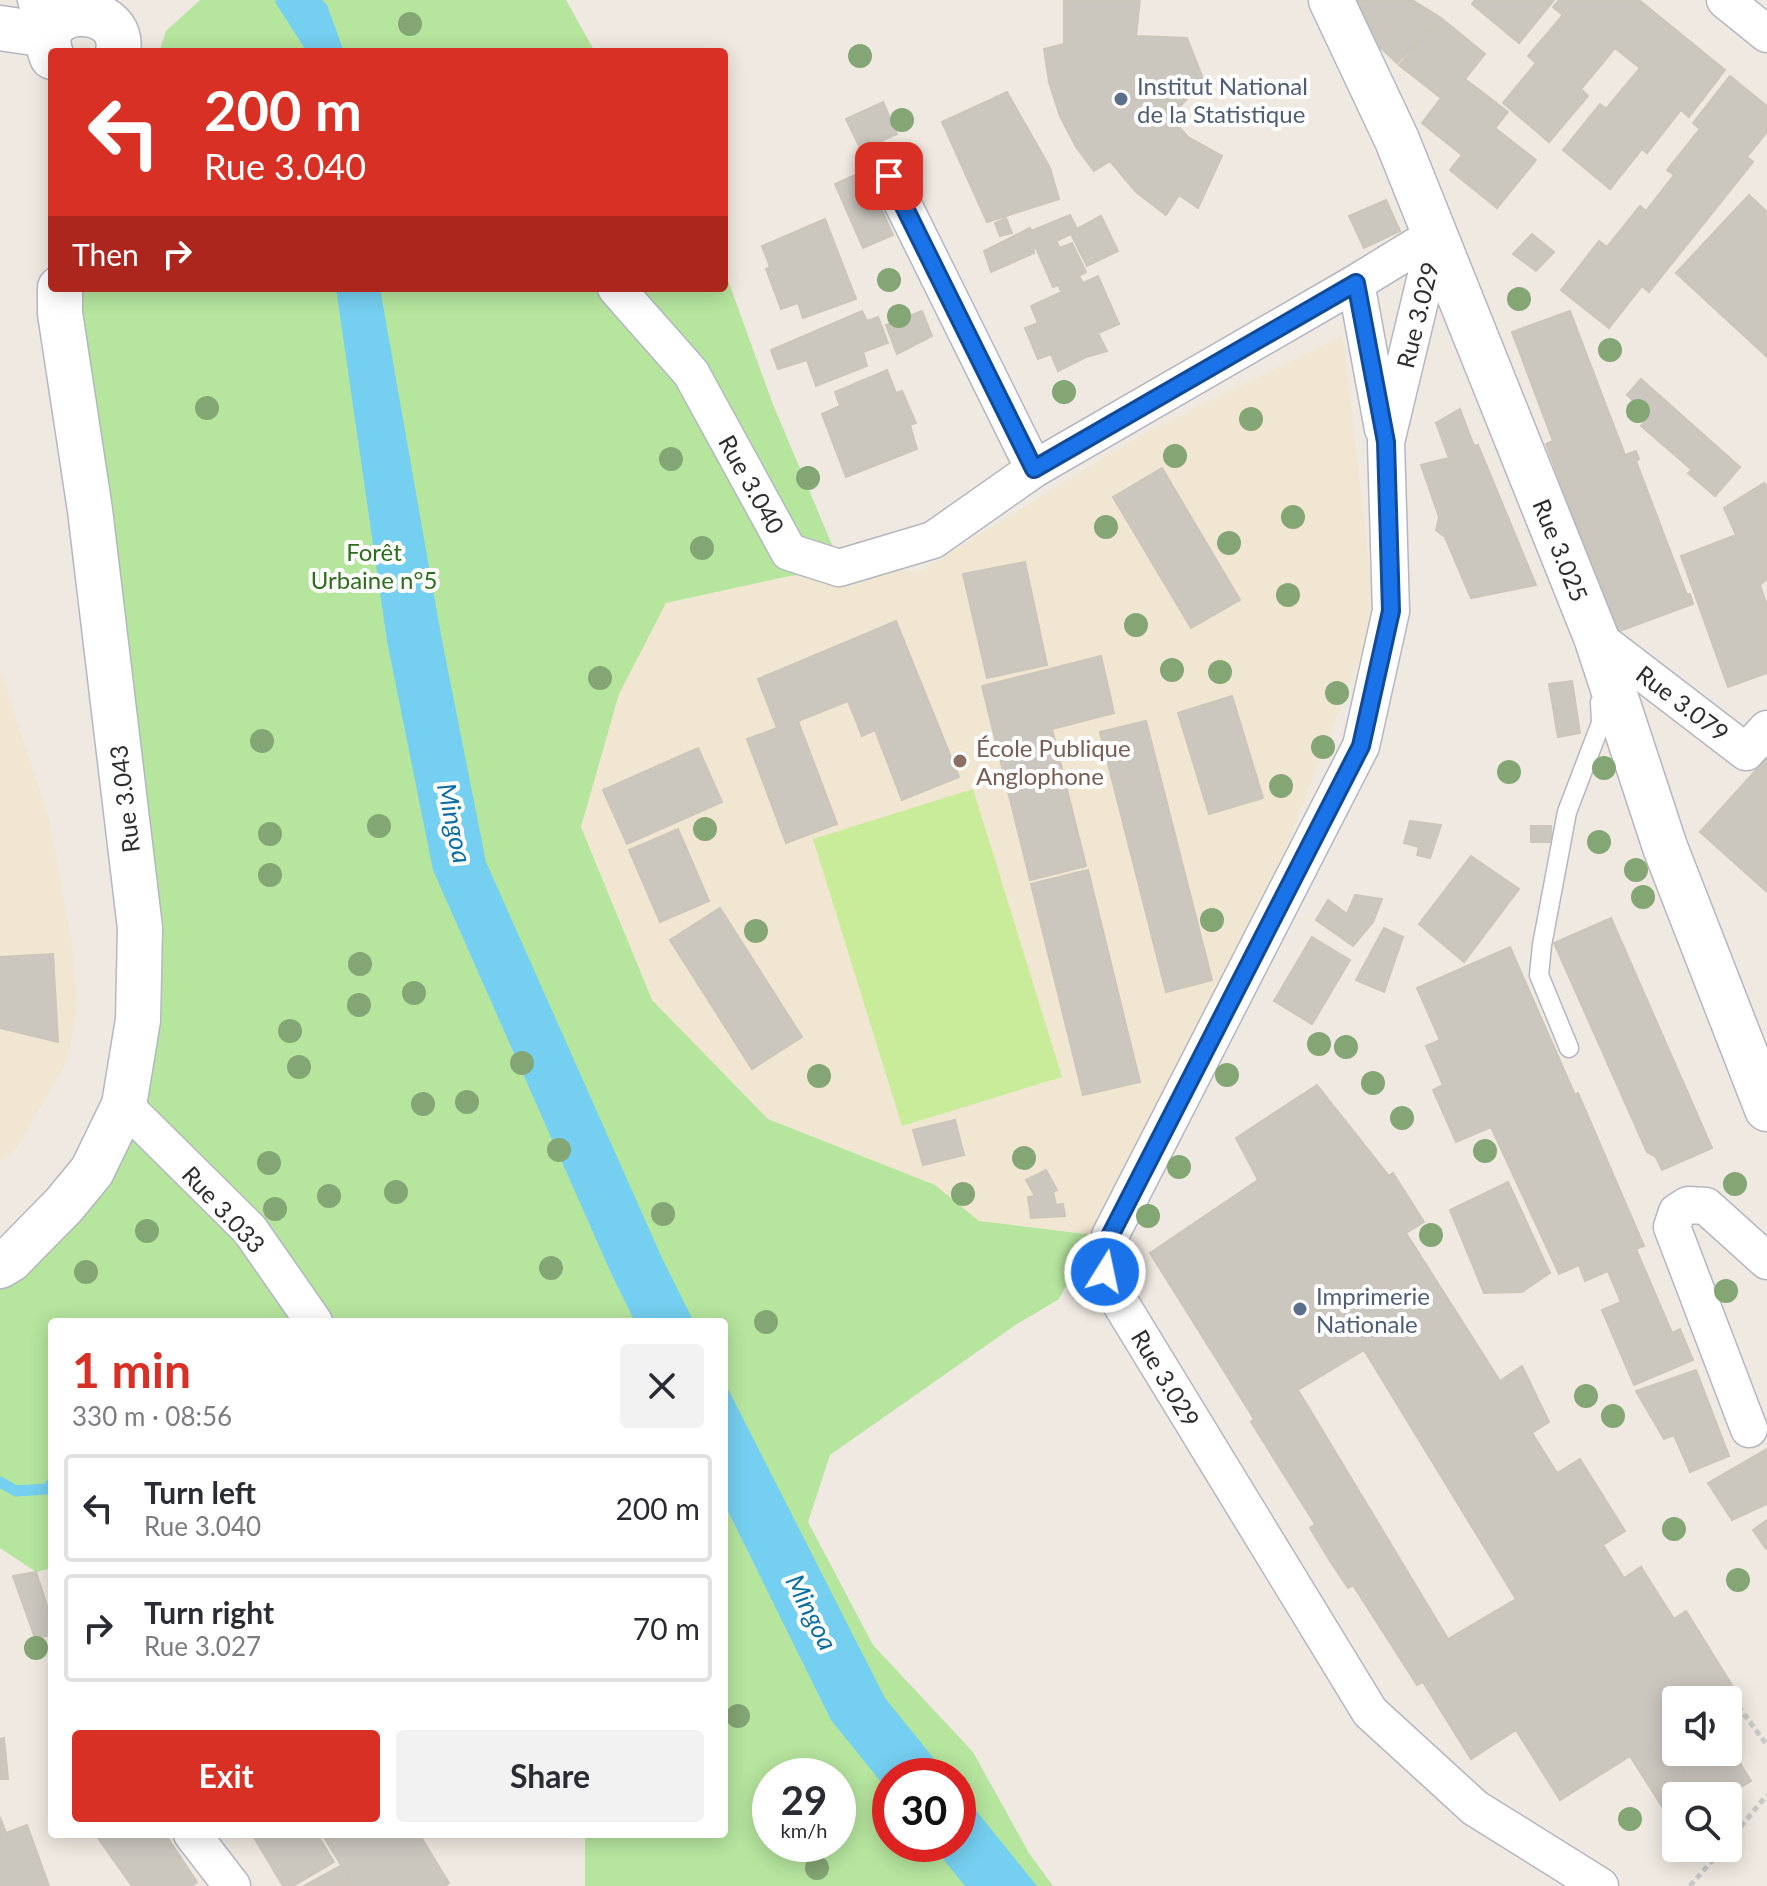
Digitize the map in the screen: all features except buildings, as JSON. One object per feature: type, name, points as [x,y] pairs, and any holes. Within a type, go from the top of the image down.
[{"type":"street","name":"Rue 3.025","points":[[1331,0],[1397,140],[1596,637],[1665,847],[1767,1109]]},
{"type":"street","points":[[1725,0],[1767,34]]},
{"type":"street","points":[[0,28],[47,29],[76,7],[91,6],[125,27]]},
{"type":"street","points":[[889,176],[1034,469]]},
{"type":"street","name":"Rue 3.040","points":[[620,292],[691,373],[789,552],[839,568],[933,540],[1034,469],[1436,234]]},
{"type":"street","name":"Rue 3.029","points":[[1386,442],[1436,234]]},
{"type":"street","name":"Rue 3.029","points":[[1356,283],[1386,442],[1391,611],[1361,746],[1110,1236],[1105,1272],[1121,1304],[1370,1712],[1475,1808],[1600,1886]]},
{"type":"street","name":"Rue 3.043","points":[[0,1266],[10,1260],[64,1205],[92,1171],[124,1105],[138,1020],[140,928],[90,510],[60,313],[60,292]]},
{"type":"street","name":"Rue 3.079","points":[[1596,637],[1746,752],[1767,729]]},
{"type":"street","name":"Rue 3.033","points":[[124,1105],[250,1230],[311,1318]]},
{"type":"street","points":[[1749,1429],[1672,1227],[1677,1212],[1688,1205],[1706,1206],[1767,1261]]},
{"type":"street","points":[[195,1838],[232,1886]]},
{"type":"lane","points":[[1569,1048],[1539,975],[1567,812],[1601,723],[1596,637]]},
{"type":"path","points":[[1742,1711],[1767,1745]]},
{"type":"path","points":[[1742,1825],[1767,1795]]},
{"type":"path","points":[[1690,1886],[1711,1862]]},
{"type":"shaded area","name":"École Publique Anglophone","points":[[1343,335],[1375,617],[1241,964],[1093,1235],[979,1221],[935,1185],[768,1119],[652,1000],[581,827],[619,694],[666,603],[789,576],[843,571],[920,571],[1141,435]]},
{"type":"shaded area","points":[[0,668],[50,822],[73,949],[77,1008],[67,1061],[17,1148],[0,1162]]},
{"type":"green space","points":[[200,0],[566,0],[593,48],[160,48],[166,31]]},
{"type":"green space","name":"Forêt Urbaine n°5","points":[[728,280],[772,402],[843,571],[789,576],[666,603],[619,694],[581,827],[652,1000],[768,1119],[935,1185],[979,1221],[1093,1235],[1059,1299],[1014,1326],[830,1455],[808,1522],[873,1645],[973,1752],[1029,1853],[1053,1886],[585,1886],[585,1838],[728,1838],[728,1318],[48,1318],[48,1569],[36,1572],[0,1548],[0,1263],[62,1205],[135,1019],[53,292],[728,292]]},
{"type":"green space","points":[[973,789],[1062,1077],[902,1126],[813,839]]},
{"type":"water","points":[[322,0],[327,5],[343,48],[304,48],[275,2]]},
{"type":"water","name":"Mingoa","points":[[337,292],[381,292],[441,635],[486,862],[662,1258],[692,1318],[633,1318],[611,1273],[433,870],[387,641]]},
{"type":"water","name":"Mingoa","points":[[728,1389],[885,1698],[933,1758],[872,1758],[872,1771],[831,1720],[728,1511]]},
{"type":"water","points":[[976,1810],[1037,1886],[965,1886],[946,1862],[976,1862]]},
{"type":"waterway","points":[[0,1482],[16,1491],[48,1488]]},
{"type":"place","name":"Institut National de la Statistique","points":[[1121,99]]},
{"type":"place","name":"École Publique Anglophone","points":[[960,761]]},
{"type":"place","name":"Imprimerie Nationale","points":[[1300,1309]]},
{"type":"route","points":[[889,176],[1034,469],[1356,283],[1386,442],[1391,611],[1361,746],[1110,1236],[1105,1272]]}]
